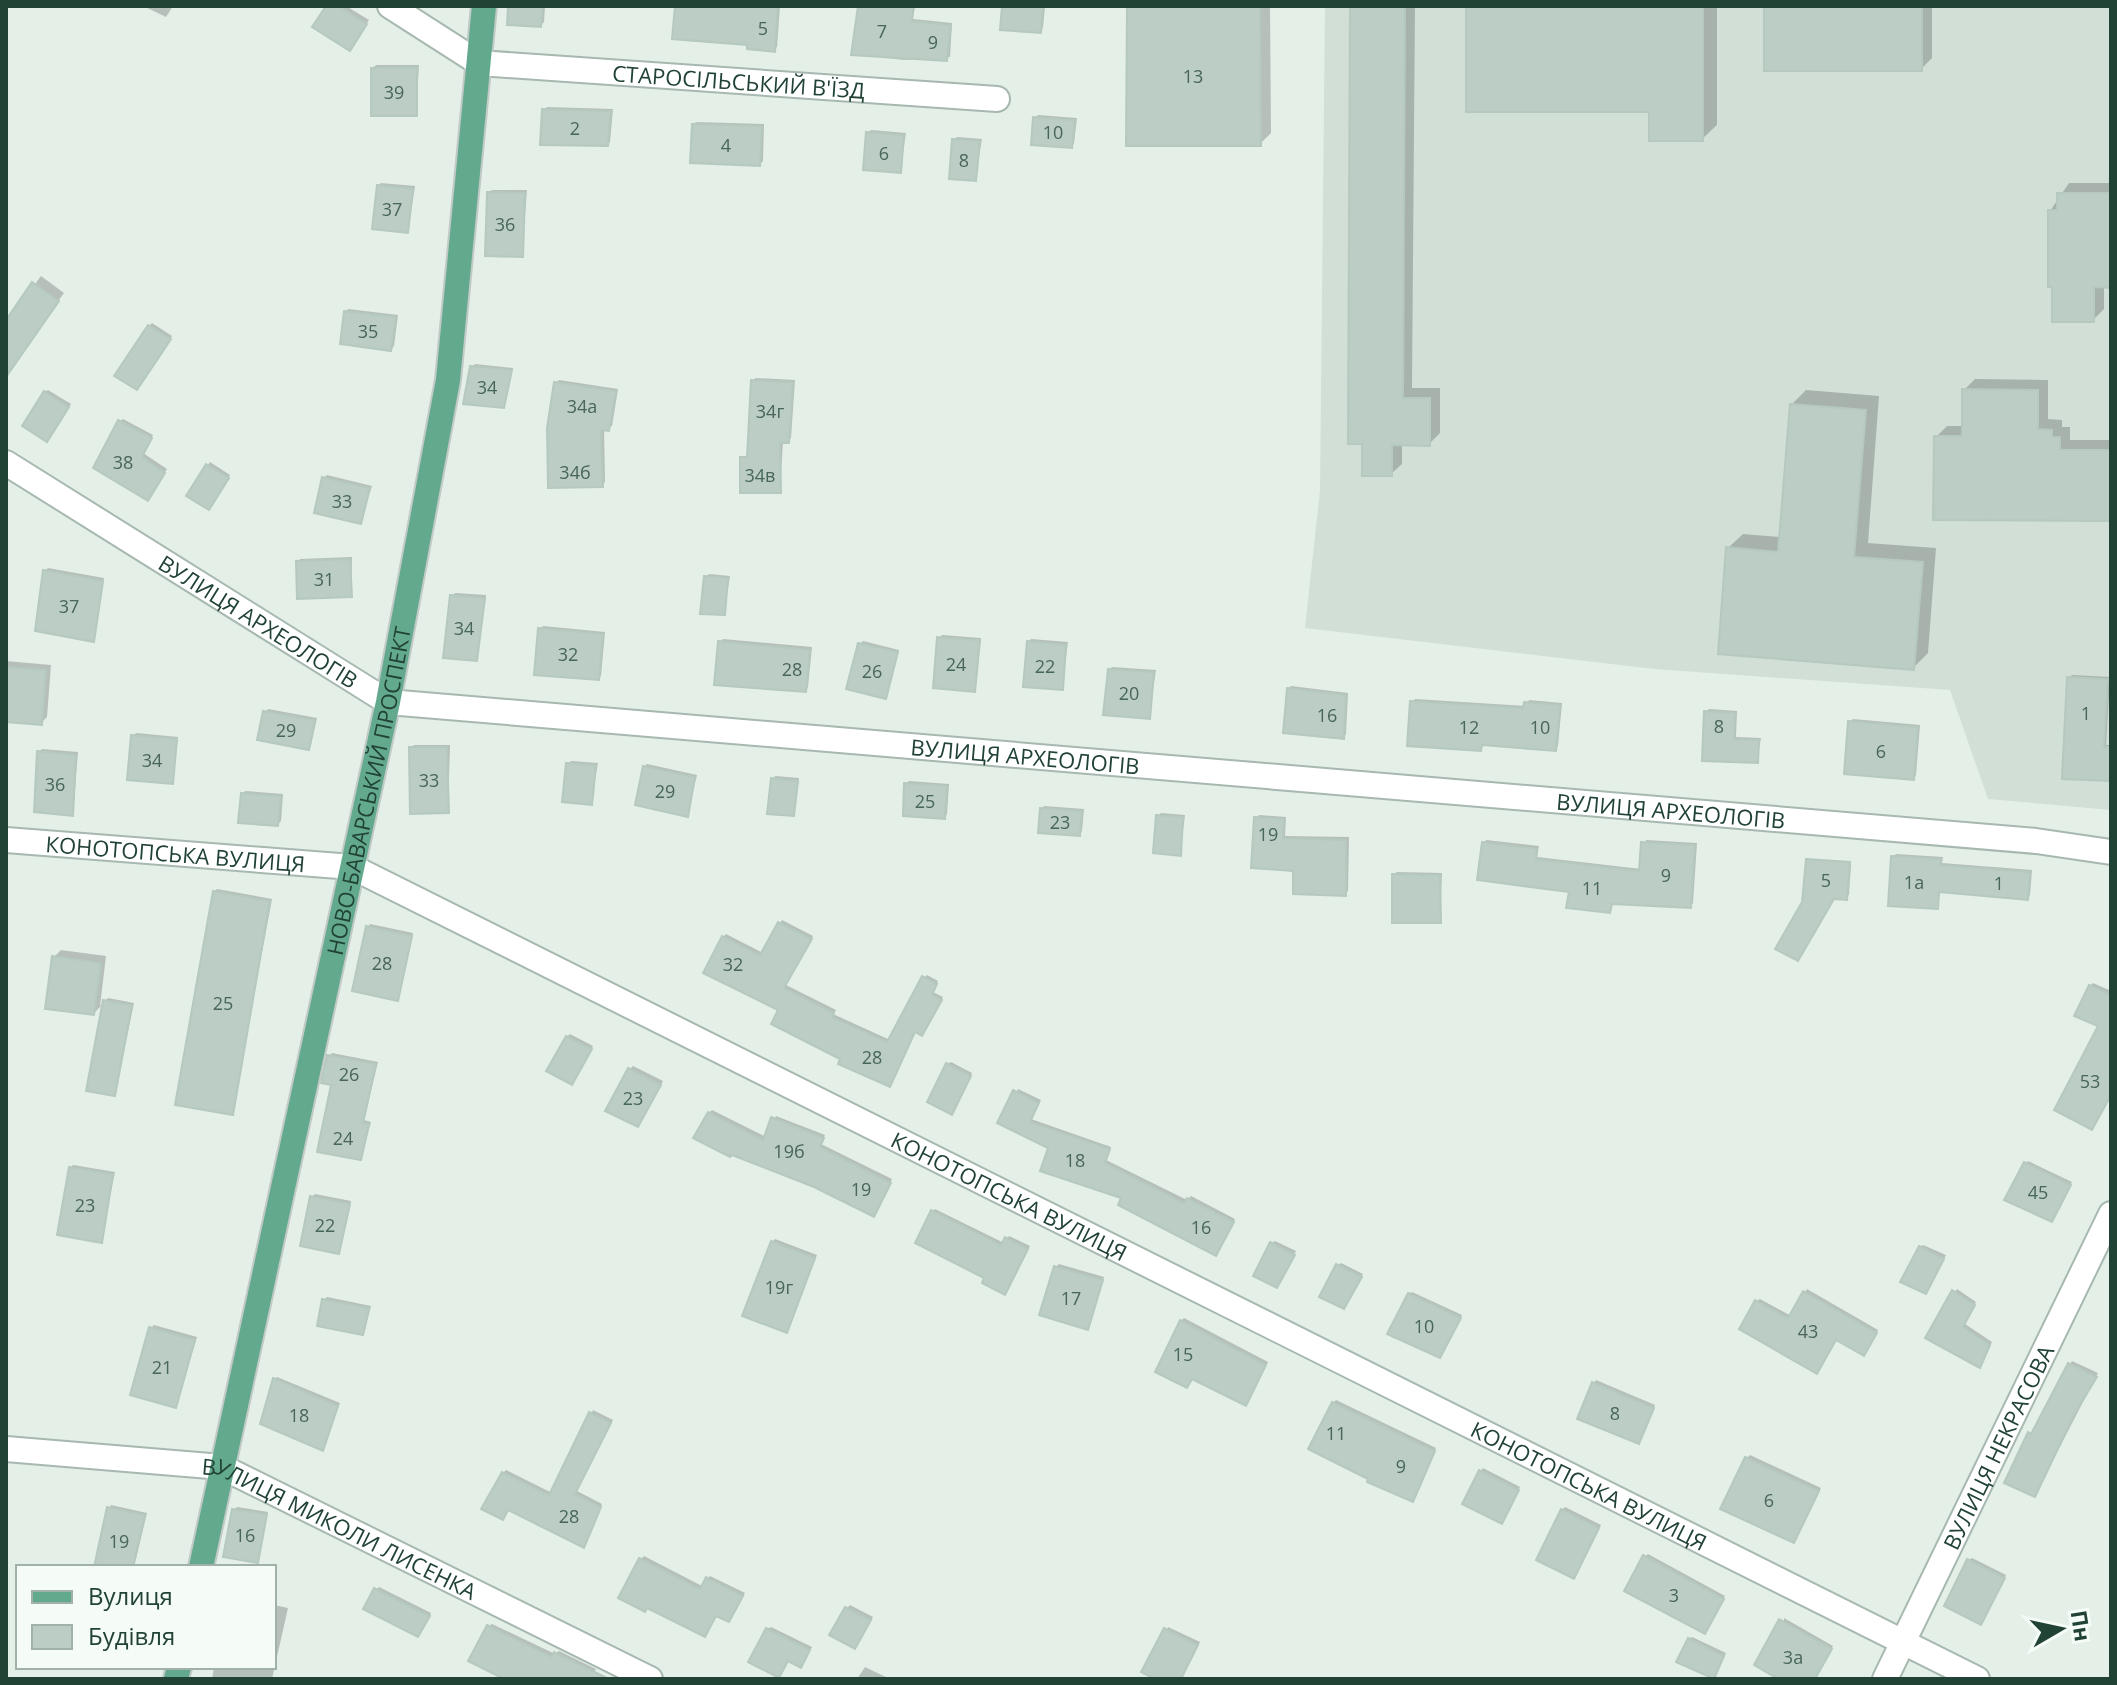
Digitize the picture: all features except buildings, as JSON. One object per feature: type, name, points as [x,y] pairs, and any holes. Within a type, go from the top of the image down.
[{"type":"main road","name":"НОВО-БАВАРСЬКИЙ ПРОСПЕКТ","points":[[201,1565],[388,702],[448,380],[484,6]]},
{"type":"street","points":[[390,6],[479,63]]},
{"type":"street","name":"СТАРОСІЛЬСЬКИЙ В'ЇЗД","points":[[479,63],[997,99]]},
{"type":"street","name":"ВУЛИЦЯ АРХЕОЛОГІВ","points":[[6,463],[388,702],[2036,841],[2111,852]]},
{"type":"street","name":"КОНОТОПСЬКА ВУЛИЦЯ","points":[[6,840],[352,867],[1905,1640],[1977,1679]]},
{"type":"street","name":"ВУЛИЦЯ НЕКРАСОВА","points":[[1885,1679],[2111,1214]]},
{"type":"street","name":"ВУЛИЦЯ МИКОЛИ ЛИСЕНКА","points":[[6,1449],[222,1467],[650,1679]]},
{"type":"shaded area","points":[[1325,6],[2111,6],[2111,810],[1988,799],[1950,690],[1654,669],[1305,628],[1320,490]]}]
